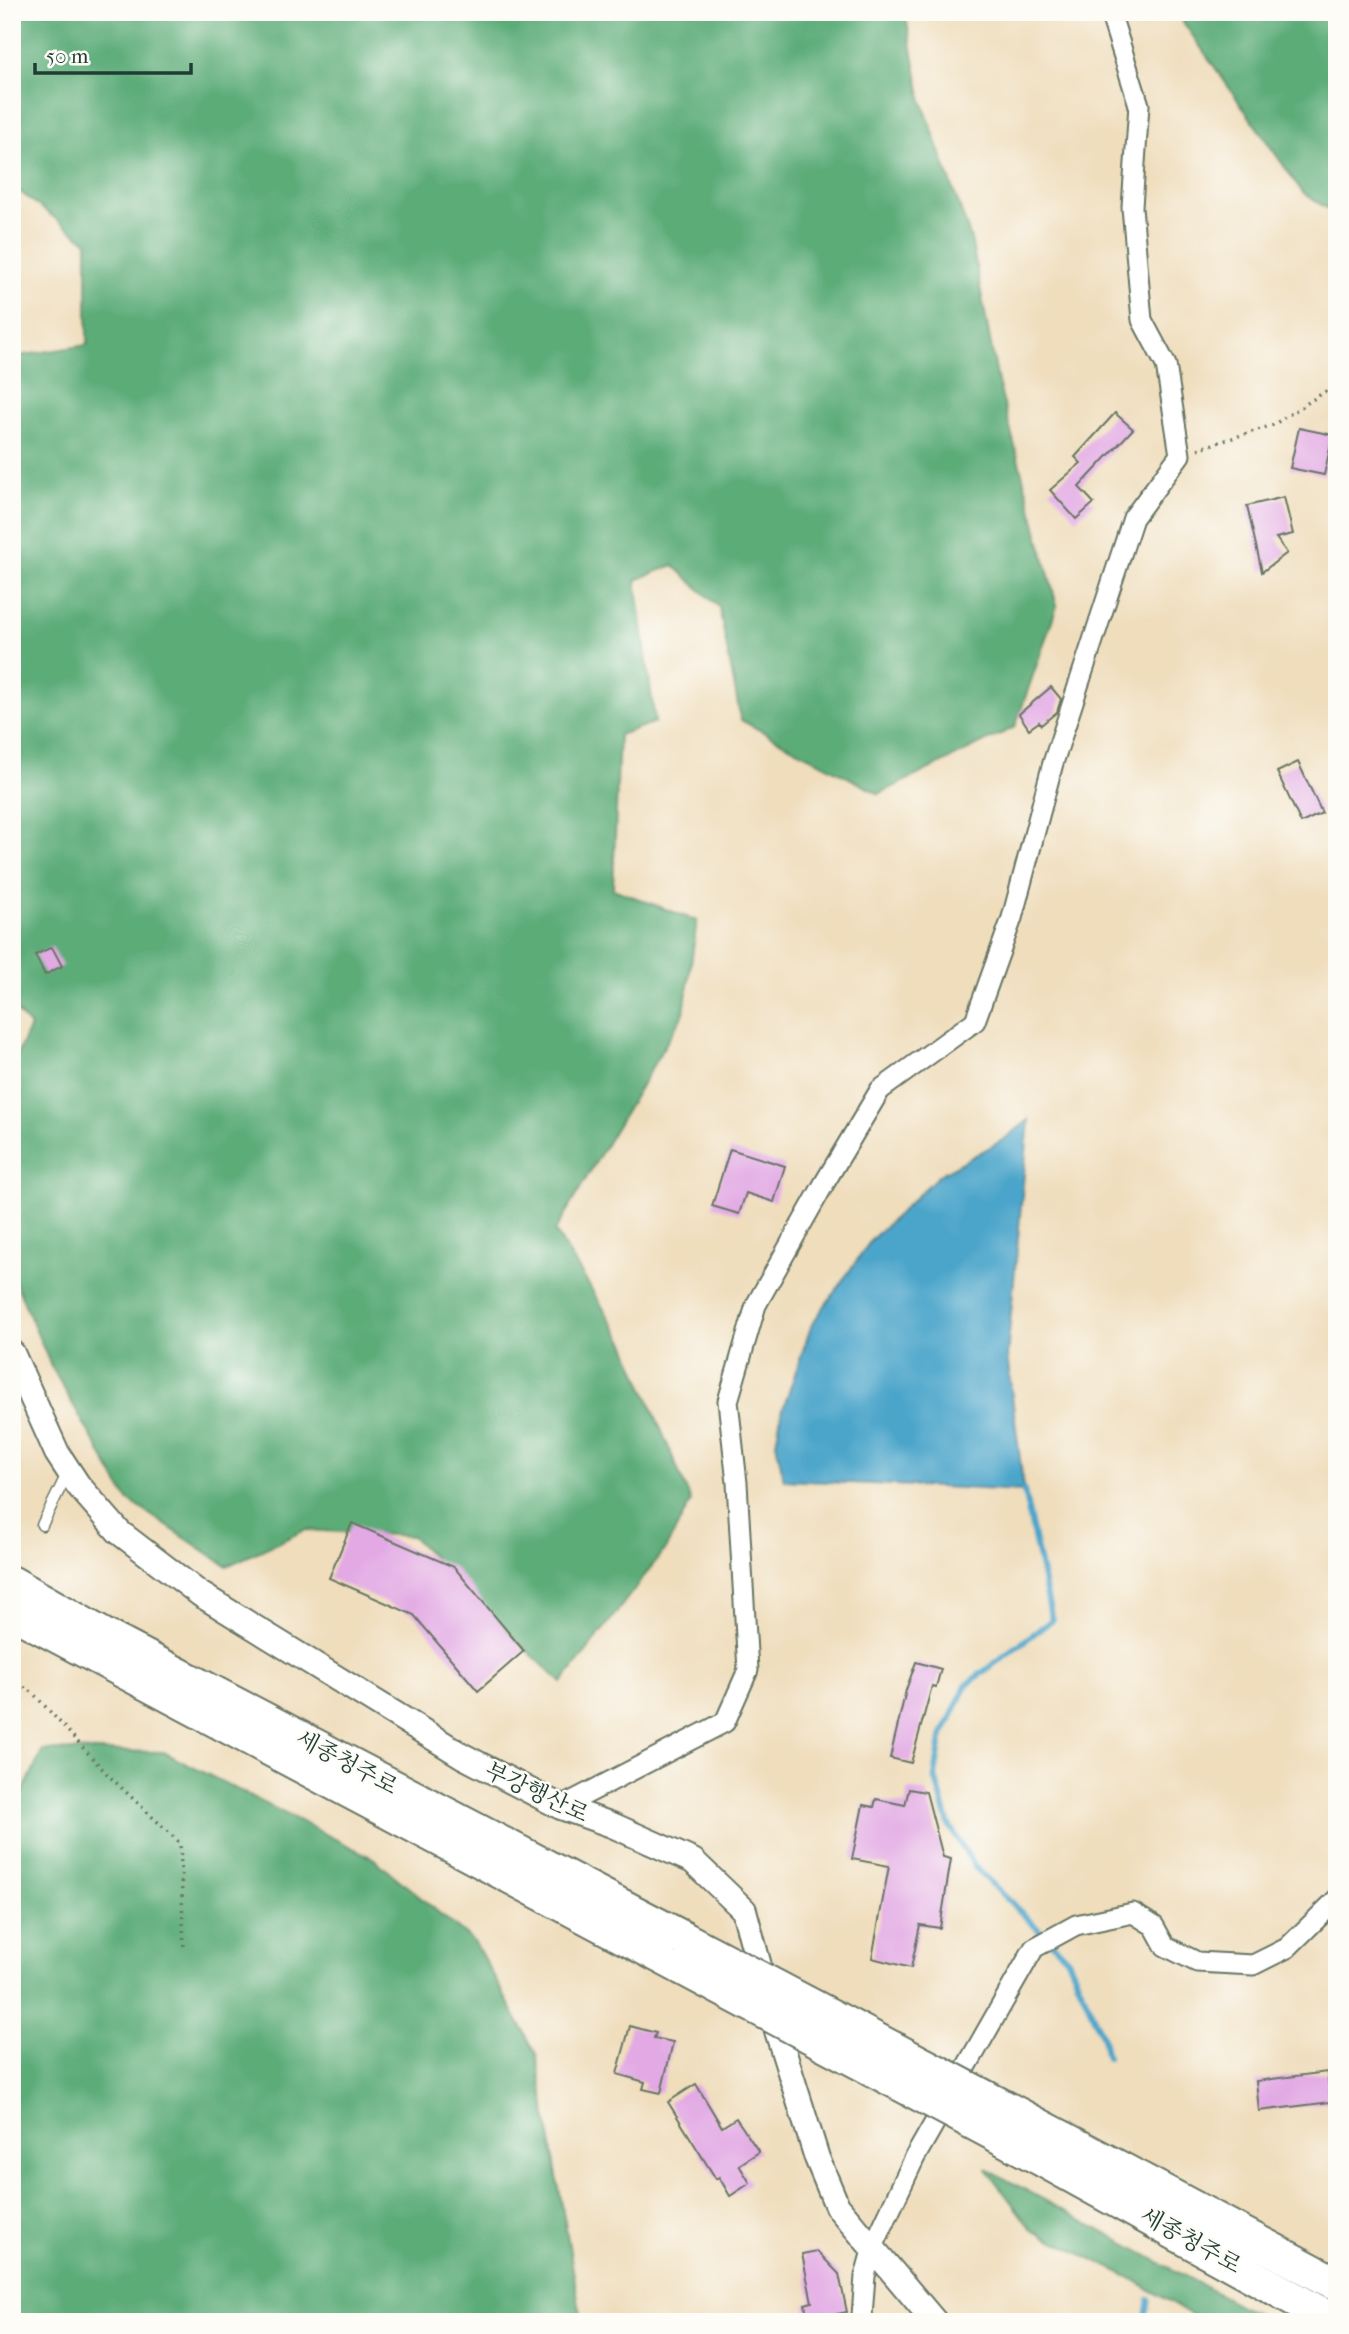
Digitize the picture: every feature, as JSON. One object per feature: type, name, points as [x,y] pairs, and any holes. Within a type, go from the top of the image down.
[{"type":"highway","name":"세종청주로","points":[[12,1583],[682,1953]]},
{"type":"highway","name":"세종청주로","points":[[12,1612],[682,1953]]},
{"type":"highway","points":[[682,1953],[1054,2149]]},
{"type":"highway","name":"세종청주로","points":[[1054,2149],[1337,2284]]},
{"type":"highway","name":"세종청주로","points":[[1054,2149],[1336,2322]]},
{"type":"street","points":[[561,1807],[725,1721],[748,1670],[737,1483],[728,1401],[756,1305],[880,1090],[975,1021],[1012,918],[1053,763],[1133,518],[1180,455],[1166,365],[1142,320],[1132,207],[1139,105],[1110,12]]},
{"type":"street","name":"부강행산로","points":[[12,1353],[57,1453],[68,1471],[119,1532],[201,1594],[463,1756],[561,1807],[612,1825],[693,1861],[744,1910],[773,2018],[817,2158],[837,2206],[935,2322]]},
{"type":"street","points":[[865,2322],[862,2316],[865,2276],[873,2247],[915,2157],[1034,1948],[1076,1925],[1133,1913],[1154,1926],[1165,1946],[1197,1962],[1253,1965],[1287,1948],[1337,1899]]},
{"type":"lane","points":[[42,1525],[68,1471]]},
{"type":"path","points":[[1180,455],[1273,425],[1337,384]]},
{"type":"path","points":[[12,1680],[33,1692],[108,1775],[180,1843],[184,1950]]},
{"type":"green space","points":[[12,12],[905,12],[922,101],[971,239],[998,382],[1057,606],[1015,727],[879,794],[741,720],[719,607],[673,565],[636,580],[655,722],[619,735],[613,889],[697,921],[684,1013],[555,1231],[625,1343],[691,1501],[666,1548],[562,1683],[488,1614],[412,1536],[305,1530],[227,1566],[127,1499],[51,1366],[12,1274],[12,1066],[30,1026],[12,1007],[12,357],[87,345],[87,242],[12,186]]},
{"type":"green space","points":[[1176,12],[1337,12],[1337,215],[1303,193]]},
{"type":"green space","points":[[43,1750],[163,1752],[373,1858],[475,1943],[536,2053],[582,2322],[12,2322],[12,1801],[17,1804]]},
{"type":"green space","points":[[987,2170],[1270,2322],[1203,2322],[1129,2277],[1032,2230]]},
{"type":"water","points":[[1029,1120],[1007,1356],[1024,1491],[784,1480],[776,1443],[781,1415],[812,1324],[872,1239],[939,1175],[1003,1140]]},
{"type":"building","points":[[1115,413],[1133,429],[1079,487],[1094,503],[1076,519],[1050,490],[1081,463],[1075,457]]},
{"type":"building","points":[[1299,428],[1333,435],[1324,475],[1290,468]]},
{"type":"building","points":[[1284,497],[1293,534],[1276,538],[1287,553],[1262,572],[1247,506]]},
{"type":"building","points":[[1051,687],[1061,699],[1057,712],[1041,725],[1039,722],[1029,729],[1019,714]]},
{"type":"building","points":[[1298,762],[1322,813],[1301,823],[1277,772]]},
{"type":"building","points":[[52,947],[62,966],[45,975],[35,955]]},
{"type":"building","points":[[730,1149],[785,1166],[774,1202],[746,1193],[739,1214],[712,1206]]},
{"type":"building","points":[[352,1523],[454,1567],[524,1651],[478,1691],[414,1615],[329,1578]]},
{"type":"building","points":[[916,1662],[941,1669],[936,1687],[932,1686],[911,1763],[890,1758],[906,1690]]},
{"type":"building","points":[[909,1789],[926,1792],[943,1857],[951,1859],[940,1928],[920,1925],[911,1968],[872,1958],[889,1866],[852,1859],[863,1805],[874,1807],[876,1799],[905,1805]]},
{"type":"building","points":[[630,2026],[656,2033],[654,2038],[673,2042],[661,2093],[643,2089],[645,2082],[617,2074]]},
{"type":"building","points":[[1327,2072],[1331,2102],[1259,2111],[1256,2081]]},
{"type":"building","points":[[696,2084],[722,2127],[736,2118],[759,2152],[739,2165],[750,2183],[730,2196],[719,2177],[716,2179],[668,2102]]},
{"type":"building","points":[[817,2251],[839,2274],[847,2312],[808,2320],[805,2304],[812,2302],[802,2254]]},
{"type":"waterway","points":[[1024,1491],[1052,1620],[966,1685],[941,1739],[935,1776],[949,1825],[975,1867],[1068,1959],[1103,2038],[1107,2058]]},
{"type":"waterway","points":[[1145,2322],[1149,2299]]}]
